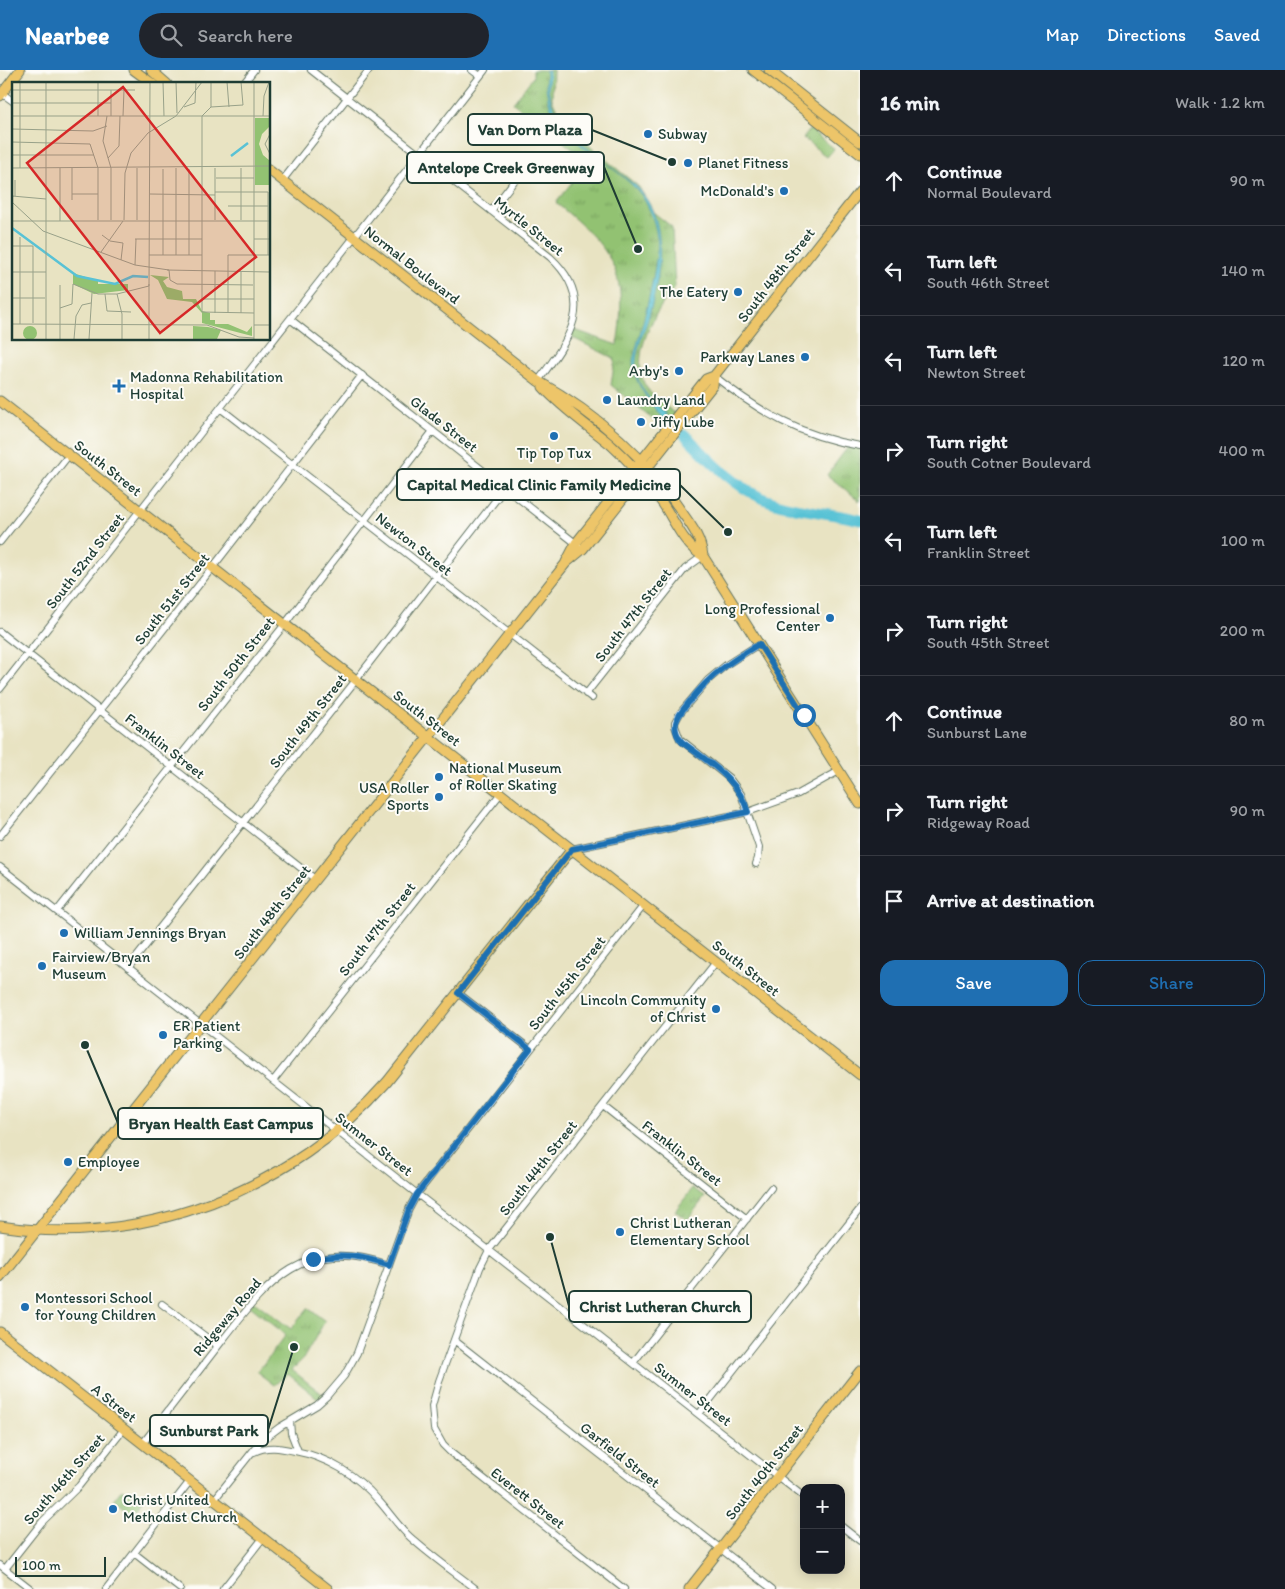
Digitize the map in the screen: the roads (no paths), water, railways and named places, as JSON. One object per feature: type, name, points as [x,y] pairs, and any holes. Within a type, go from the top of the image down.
[{"type":"main road","points":[[1,94],[20,70]]},
{"type":"main road","points":[[134,70],[150,82]]},
{"type":"main road","points":[[151,70],[165,82]]},
{"type":"main road","points":[[752,70],[860,154]]},
{"type":"main road","points":[[769,70],[860,142]]},
{"type":"main road","name":"Normal Boulevard","points":[[270,171],[538,381],[561,405],[610,444],[638,472],[663,504],[690,545],[703,556],[860,804]]},
{"type":"main road","name":"South 48th Street","points":[[0,1278],[580,546],[645,463],[706,379],[714,376],[860,191]]},
{"type":"main road","name":"Normal Boulevard","points":[[538,381],[568,398],[600,422],[645,463],[674,500],[699,539],[703,556]]},
{"type":"main road","name":"South Street","points":[[0,400],[860,1075]]},
{"type":"main road","points":[[0,1226],[38,1230],[71,1230],[112,1227],[158,1219],[197,1208],[238,1192],[287,1167],[310,1152],[365,1106],[387,1082],[572,849]]},
{"type":"main road","name":"A Street","points":[[0,1332],[328,1589]]},
{"type":"main road","name":"South 40th Street","points":[[689,1589],[860,1371]]},
{"type":"street","points":[[245,82],[254,70]]},
{"type":"street","name":"Myrtle Street","points":[[311,70],[491,211],[557,264],[564,272],[573,291],[575,310],[572,329],[563,347],[538,381]]},
{"type":"street","points":[[282,181],[369,70]]},
{"type":"street","points":[[472,70],[480,76]]},
{"type":"street","name":"South 52nd Street","points":[[0,689],[485,70]]},
{"type":"street","points":[[1,94],[12,101]]},
{"type":"street","points":[[491,211],[528,163]]},
{"type":"street","name":"Glade Street","points":[[290,319],[580,546]]},
{"type":"street","name":"South 51st Street","points":[[0,836],[362,375]]},
{"type":"street","points":[[714,376],[756,407],[788,425],[824,438],[860,446]]},
{"type":"street","name":"Newton Street","points":[[220,408],[592,698]]},
{"type":"street","name":"South 50th Street","points":[[57,911],[285,624],[434,431]]},
{"type":"street","points":[[0,542],[69,455]]},
{"type":"street","name":"South 49th Street","points":[[128,968],[505,488]]},
{"type":"street","name":"South 47th Street","points":[[586,694],[685,569],[703,556]]},
{"type":"street","name":"Franklin Street","points":[[0,632],[315,879]]},
{"type":"street","points":[[756,864],[759,848],[743,798],[736,785],[682,742],[676,734],[675,726],[680,713],[708,680],[726,665],[759,644]]},
{"type":"street","points":[[572,849],[748,812],[798,794],[839,771]]},
{"type":"street","name":"South 47th Street","points":[[273,1081],[500,793]]},
{"type":"street","name":"Sumner Street","points":[[0,867],[800,1494]]},
{"type":"street","name":"South 45th Street","points":[[214,1500],[248,1456],[271,1434],[317,1405],[336,1387],[344,1376],[357,1353],[409,1209],[417,1194],[644,905]]},
{"type":"street","name":"South 44th Street","points":[[432,1416],[433,1398],[480,1268],[489,1250],[716,962]]},
{"type":"street","points":[[458,993],[530,1049]]},
{"type":"street","name":"Franklin Street","points":[[603,1106],[747,1219]]},
{"type":"street","points":[[633,1363],[771,1188]]},
{"type":"street","points":[[699,1414],[860,1209]]},
{"type":"street","name":"Ridgeway Road","points":[[143,1443],[264,1290],[289,1270],[324,1256],[346,1255],[371,1258],[389,1265]]},
{"type":"street","points":[[162,1304],[218,1346]]},
{"type":"street","name":"Garfield Street","points":[[454,1340],[772,1589]]},
{"type":"street","name":"Everett Street","points":[[432,1416],[438,1437],[450,1452],[624,1589]]},
{"type":"street","points":[[290,1421],[291,1433],[298,1452]]},
{"type":"street","name":"South 46th Street","points":[[3,1567],[42,1522],[79,1486],[124,1429]]},
{"type":"street","points":[[248,1456],[264,1448],[298,1452],[331,1463],[356,1479],[379,1500],[411,1538],[476,1589]]},
{"type":"street","points":[[106,1589],[190,1481]]},
{"type":"street","points":[[845,1529],[860,1541]]},
{"type":"street","points":[[223,1589],[263,1538]]},
{"type":"street","points":[[134,1553],[180,1589]]},
{"type":"street","points":[[3,1567],[31,1589]]},
{"type":"water","points":[[546,70],[549,70],[548,87],[550,97],[555,111],[564,124],[586,147],[637,187],[648,201],[655,216],[659,233],[659,268],[648,319],[636,358],[636,371],[643,390],[667,414],[663,419],[647,398],[639,384],[633,360],[651,291],[655,267],[658,241],[653,219],[648,206],[638,191],[576,141],[563,127],[553,112],[547,93]]},
{"type":"waterway","points":[[685,435],[730,478],[762,498],[798,509],[860,520]]},
{"type":"place","name":"Subway","points":[[648,134]]},
{"type":"place","name":"Van Dorn Plaza","points":[[672,162]]},
{"type":"place","name":"Planet Fitness","points":[[688,163]]},
{"type":"place","name":"McDonald's","points":[[784,191]]},
{"type":"place","name":"Antelope Creek Greenway","points":[[638,249]]},
{"type":"place","name":"The Eatery","points":[[738,292]]},
{"type":"place","name":"Parkway Lanes","points":[[805,357]]},
{"type":"place","name":"Arby's","points":[[679,371]]},
{"type":"place","name":"Madonna Rehabilitation Hospital","points":[[119,386]]},
{"type":"place","name":"Laundry Land","points":[[607,400]]},
{"type":"place","name":"Jiffy Lube","points":[[641,422]]},
{"type":"place","name":"Tip Top Tux","points":[[554,436]]},
{"type":"place","name":"Capital Medical Clinic Family Medicine","points":[[728,532]]},
{"type":"place","name":"Long Professional Center","points":[[830,618]]},
{"type":"place","name":"National Museum of Roller Skating","points":[[439,777]]},
{"type":"place","name":"USA Roller Sports","points":[[439,797]]},
{"type":"place","name":"William Jennings Bryan","points":[[64,933]]},
{"type":"place","name":"Fairview/Bryan Museum","points":[[42,966]]},
{"type":"place","name":"Lincoln Community of Christ","points":[[716,1009]]},
{"type":"place","name":"ER Patient Parking","points":[[163,1035]]},
{"type":"place","name":"Bryan Health East Campus","points":[[85,1045]]},
{"type":"place","name":"Employee","points":[[68,1162]]},
{"type":"place","name":"Christ Lutheran Elementary School","points":[[620,1232]]},
{"type":"place","name":"Christ Lutheran Church","points":[[550,1237]]},
{"type":"place","name":"Montessori School for Young Children","points":[[25,1307]]},
{"type":"place","name":"Sunburst Park","points":[[294,1347]]},
{"type":"place","name":"Christ United Methodist Church","points":[[113,1509]]}]
